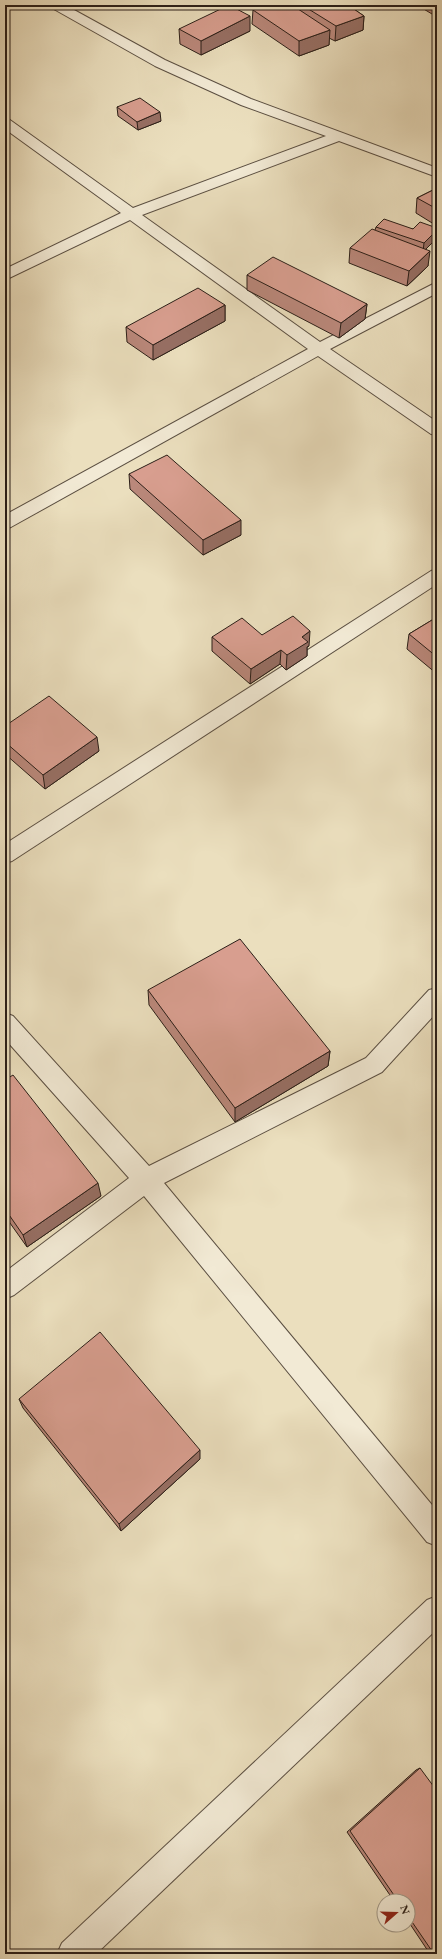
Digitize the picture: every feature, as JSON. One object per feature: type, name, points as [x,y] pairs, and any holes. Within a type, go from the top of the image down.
[{"type":"street","points":[[56,5],[160,63],[246,102],[437,173]]},
{"type":"street","points":[[5,123],[319,349],[437,430]]},
{"type":"street","points":[[5,275],[130,214],[337,137]]},
{"type":"street","points":[[5,523],[319,349],[437,287]]},
{"type":"street","points":[[5,855],[437,575]]},
{"type":"street","points":[[5,1287],[146,1180],[374,1065],[437,997]]},
{"type":"street","points":[[5,1023],[146,1180],[437,1532]]},
{"type":"street","points":[[73,1954],[437,1610]]},
{"type":"building","points":[[229,5],[250,16],[201,41],[179,29]]},
{"type":"building","points":[[266,5],[292,5],[330,30],[299,41],[253,10]]},
{"type":"building","points":[[302,5],[348,5],[364,16],[336,26]]},
{"type":"building","points":[[140,98],[160,112],[137,122],[117,107]]},
{"type":"building","points":[[437,188],[437,209],[417,198]]},
{"type":"building","points":[[384,219],[413,229],[420,222],[437,228],[437,230],[424,243],[376,227]]},
{"type":"building","points":[[372,229],[430,251],[409,271],[350,248]]},
{"type":"building","points":[[273,257],[367,304],[341,323],[247,275]]},
{"type":"building","points":[[198,288],[225,305],[153,345],[126,327]]},
{"type":"building","points":[[167,455],[241,520],[203,540],[129,474]]},
{"type":"building","points":[[293,616],[310,631],[302,637],[308,642],[287,655],[281,650],[251,669],[212,637],[242,618],[262,635]]},
{"type":"building","points":[[437,617],[437,657],[409,634]]},
{"type":"building","points":[[49,696],[97,737],[43,775],[5,742],[5,726]]},
{"type":"building","points":[[240,939],[330,1051],[235,1108],[148,990]]},
{"type":"building","points":[[13,1075],[98,1183],[23,1235],[5,1209],[5,1080]]},
{"type":"building","points":[[100,1332],[200,1450],[119,1524],[19,1399]]},
{"type":"building","points":[[420,1768],[437,1791],[437,1954],[434,1954],[416,1928],[416,1893],[393,1893],[350,1831]]}]
